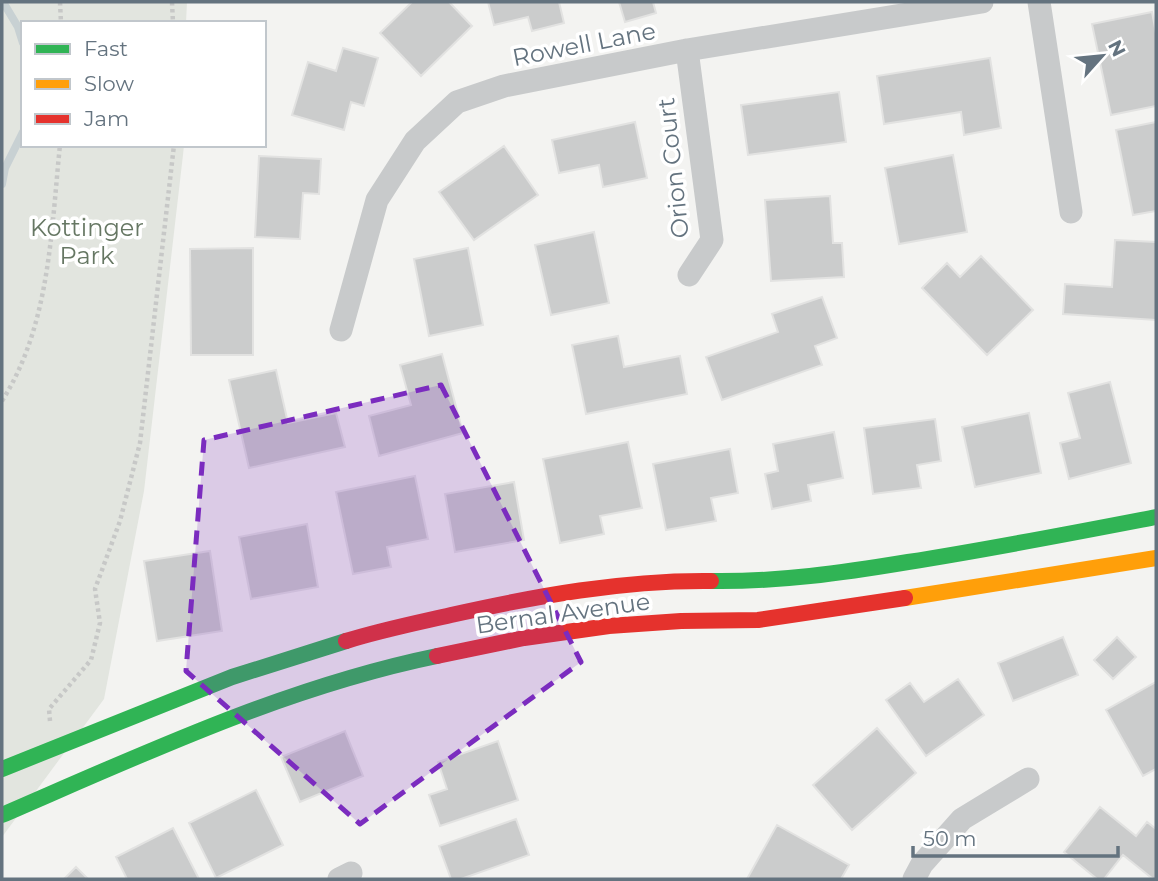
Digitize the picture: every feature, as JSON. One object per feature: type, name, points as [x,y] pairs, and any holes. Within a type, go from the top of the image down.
[{"type":"main road","name":"Bernal Avenue","points":[[2,769],[232,677],[369,634],[513,601],[673,581],[751,582],[823,576],[974,552],[1156,517]]},
{"type":"main road","name":"Bernal Avenue","points":[[2,815],[121,763],[250,712],[382,667],[609,626],[758,620],[1156,558]]},
{"type":"street","name":"Rowell Lane","points":[[341,330],[377,200],[415,141],[457,102],[504,86],[687,50],[982,2]]},
{"type":"street","points":[[1039,2],[1071,212]]},
{"type":"street","name":"Orion Court","points":[[687,50],[712,240],[689,275]]},
{"type":"street","points":[[914,879],[922,864],[962,819],[1028,779]]},
{"type":"path","points":[[60,2],[61,21]]},
{"type":"path","points":[[172,2],[173,21]]},
{"type":"path","points":[[2,401],[27,352],[40,313],[60,147]]},
{"type":"path","points":[[50,720],[50,709],[91,660],[100,624],[95,589],[120,521],[140,443],[174,147]]},
{"type":"highlighted area","points":[[441,385],[581,662],[360,824],[186,671],[204,440]]},
{"type":"green space","name":"Kottinger Park","points":[[2,2],[187,2],[186,21],[21,21],[21,147],[184,147],[144,491],[104,699],[2,837]]},
{"type":"building","points":[[412,2],[449,2],[472,26],[421,76],[380,33]]},
{"type":"building","points":[[488,2],[559,2],[564,23],[532,31],[528,17],[494,25]]},
{"type":"building","points":[[619,2],[653,2],[656,13],[625,22]]},
{"type":"building","points":[[1152,12],[1156,33],[1156,106],[1111,115],[1092,24]]},
{"type":"building","points":[[343,48],[378,58],[364,106],[351,102],[344,130],[292,115],[308,62],[336,71]]},
{"type":"building","points":[[990,58],[1001,128],[964,135],[961,112],[884,124],[877,76]]},
{"type":"building","points":[[839,92],[846,142],[748,155],[741,105]]},
{"type":"building","points":[[635,122],[647,178],[603,187],[599,165],[559,173],[552,140]]},
{"type":"building","points":[[1156,122],[1156,211],[1133,215],[1116,130]]},
{"type":"building","points":[[504,146],[538,195],[474,240],[439,192]]},
{"type":"building","points":[[953,155],[967,232],[899,244],[885,168]]},
{"type":"building","points":[[259,156],[321,159],[319,194],[303,193],[300,239],[255,237]]},
{"type":"building","points":[[830,196],[833,243],[842,243],[844,277],[771,281],[765,200]]},
{"type":"building","points":[[594,232],[609,303],[551,315],[535,245]]},
{"type":"building","points":[[1115,240],[1156,242],[1156,320],[1063,314],[1065,284],[1112,287]]},
{"type":"building","points":[[253,248],[253,355],[191,355],[190,249]]},
{"type":"building","points":[[468,248],[483,325],[429,336],[414,259]]},
{"type":"building","points":[[981,256],[1033,310],[987,355],[922,288],[947,263],[960,277]]},
{"type":"building","points":[[822,297],[837,338],[815,346],[822,365],[722,400],[706,357],[778,332],[772,314]]},
{"type":"building","points":[[618,336],[624,367],[680,356],[687,394],[586,414],[572,345]]},
{"type":"building","points":[[442,354],[463,433],[379,456],[369,416],[411,405],[400,365]]},
{"type":"building","points":[[276,370],[288,423],[336,413],[345,447],[249,468],[229,380]]},
{"type":"building","points":[[1110,382],[1131,463],[1069,479],[1060,443],[1080,438],[1068,393]]},
{"type":"building","points":[[1029,413],[1041,473],[975,487],[962,427]]},
{"type":"building","points":[[935,419],[941,461],[917,465],[921,488],[873,494],[864,428]]},
{"type":"building","points":[[834,432],[843,478],[808,485],[811,501],[772,509],[765,474],[778,471],[773,444]]},
{"type":"building","points":[[628,442],[642,508],[600,516],[604,534],[560,543],[543,459]]},
{"type":"building","points":[[730,449],[738,493],[711,498],[716,521],[666,530],[653,464]]},
{"type":"building","points":[[415,476],[428,539],[387,547],[391,567],[353,574],[336,492]]},
{"type":"building","points":[[514,482],[524,540],[455,552],[445,494]]},
{"type":"building","points":[[307,524],[318,587],[251,599],[239,537]]},
{"type":"building","points":[[210,551],[222,631],[157,641],[144,561]]},
{"type":"building","points":[[1063,637],[1078,675],[1013,701],[998,663]]},
{"type":"building","points":[[1117,637],[1136,657],[1113,679],[1094,660]]},
{"type":"building","points":[[958,679],[984,715],[926,756],[886,700],[910,683],[924,702]]},
{"type":"building","points":[[1156,682],[1156,769],[1143,776],[1106,710]]},
{"type":"building","points":[[877,728],[916,773],[852,830],[813,785]]},
{"type":"building","points":[[345,731],[363,776],[300,802],[281,757]]},
{"type":"building","points":[[498,741],[518,800],[440,826],[429,795],[447,789],[438,762]]},
{"type":"building","points":[[256,790],[283,845],[216,878],[189,823]]},
{"type":"building","points":[[1100,807],[1136,836],[1147,822],[1156,829],[1156,879],[1123,855],[1104,879],[1097,879],[1064,852]]},
{"type":"building","points":[[516,819],[529,855],[461,879],[451,879],[439,846]]},
{"type":"building","points":[[777,825],[849,865],[841,879],[747,879]]},
{"type":"building","points":[[173,828],[199,879],[127,879],[116,857]]},
{"type":"building","points":[[76,867],[88,879],[64,879]]},
{"type":"waterway","points":[[3,2],[21,37]]},
{"type":"waterway","points":[[2,184],[5,168],[21,136]]},
{"type":"traffic: fast","points":[[711,581],[785,578],[859,570],[1156,517]]},
{"type":"traffic: fast","points":[[2,769],[232,677],[346,641]]},
{"type":"traffic: fast","points":[[2,815],[162,746],[270,704],[325,685],[437,656]]},
{"type":"traffic: slow","points":[[905,598],[1156,558]]},
{"type":"traffic: jam","points":[[346,641],[483,608],[547,596],[612,586],[711,581]]},
{"type":"traffic: jam","points":[[437,656],[524,638],[609,626],[758,620],[905,598]]}]
